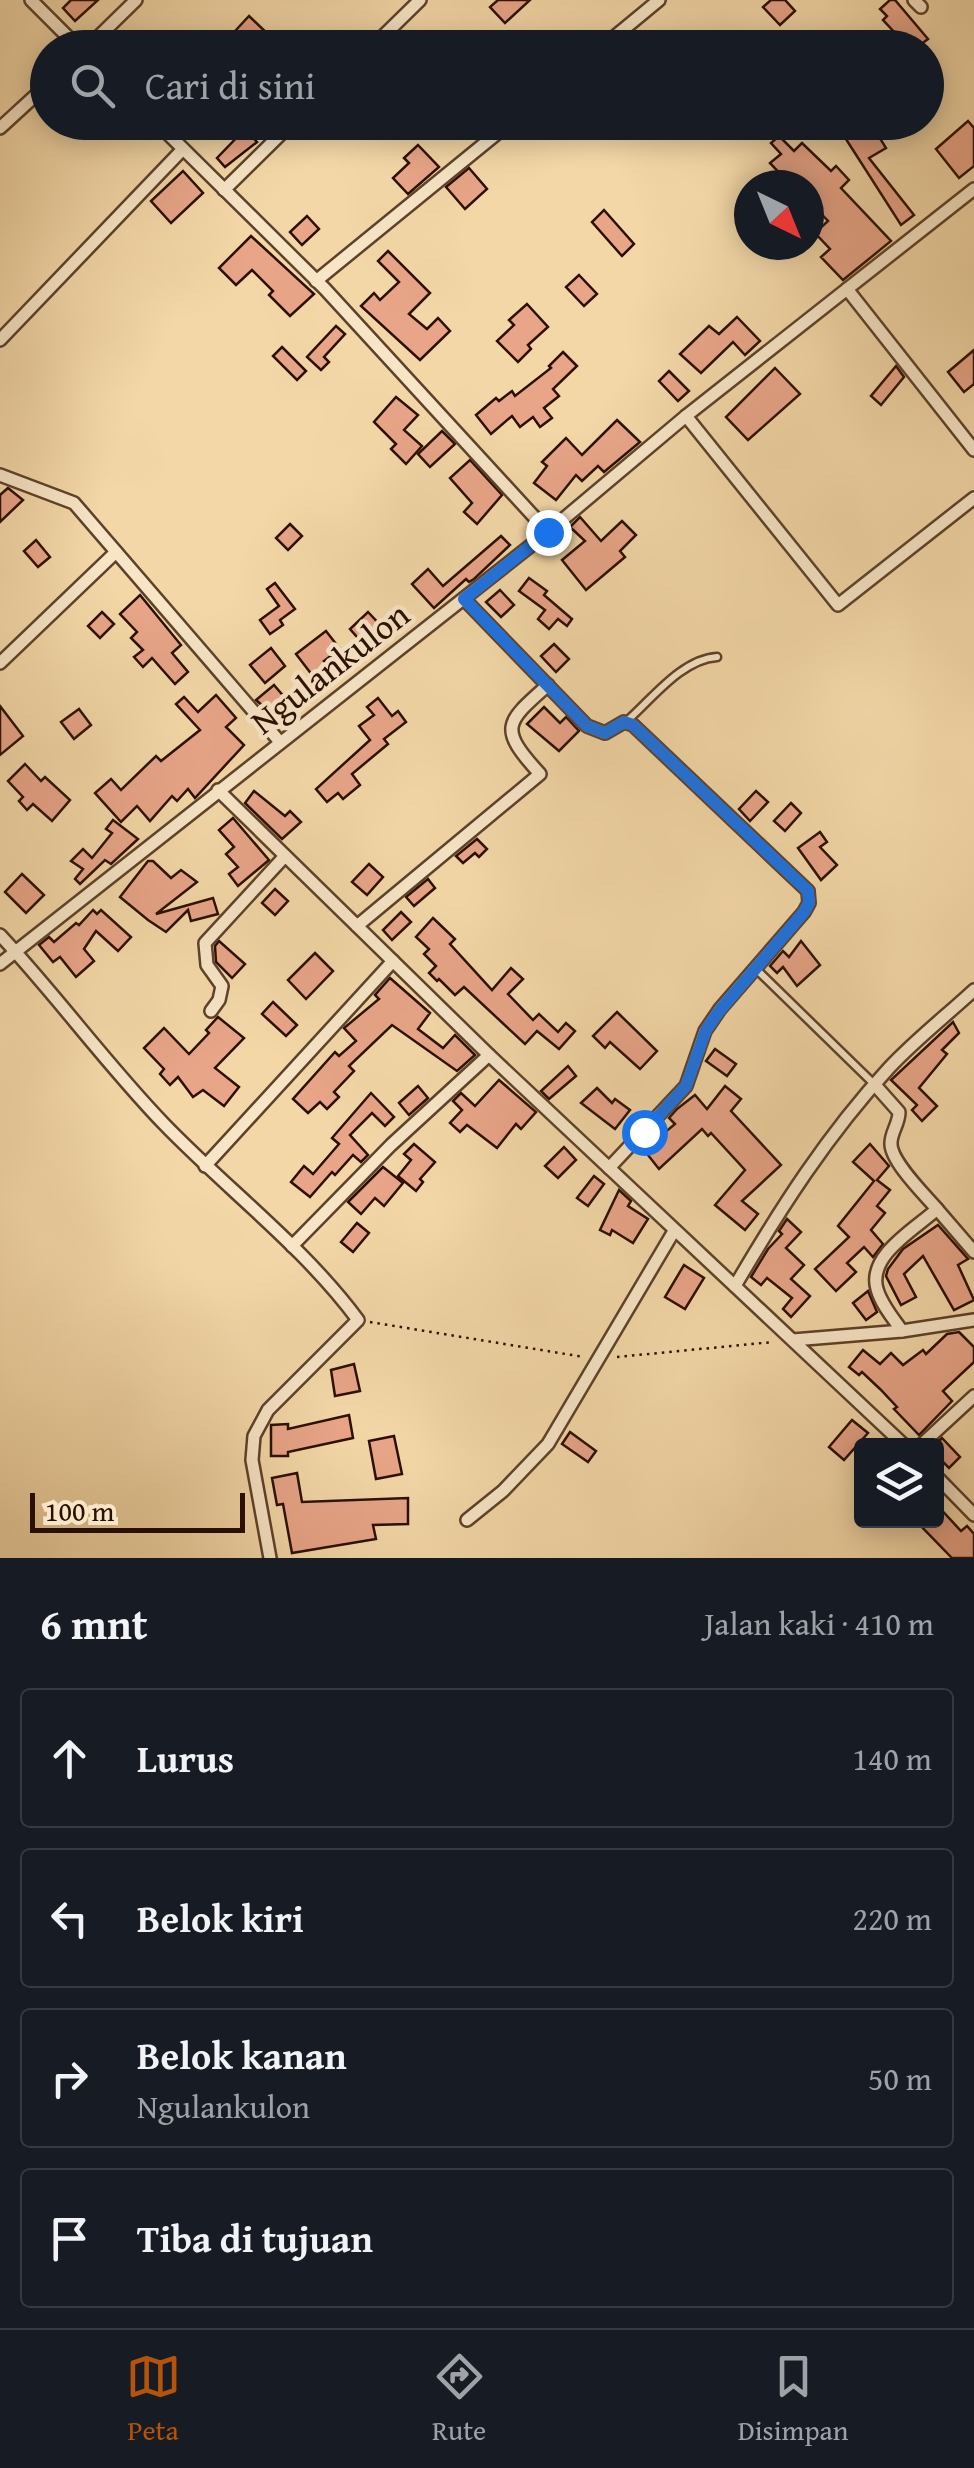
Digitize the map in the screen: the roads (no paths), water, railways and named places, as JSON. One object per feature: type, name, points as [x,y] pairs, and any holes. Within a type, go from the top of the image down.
[{"type":"street","points":[[30,0],[61,30]]},
{"type":"street","points":[[105,30],[136,0]]},
{"type":"street","points":[[389,30],[420,0]]},
{"type":"street","points":[[623,30],[659,0]]},
{"type":"street","points":[[0,128],[30,100]]},
{"type":"street","points":[[174,140],[316,281],[548,532]]},
{"type":"street","points":[[224,190],[275,140]]},
{"type":"street","points":[[316,281],[489,140]]},
{"type":"street","points":[[0,340],[183,149]]},
{"type":"street","name":"Ngulankulon","points":[[0,964],[548,532],[686,416],[972,193]]},
{"type":"street","points":[[848,289],[974,450]]},
{"type":"street","points":[[686,416],[838,605],[974,498]]},
{"type":"street","points":[[0,475],[74,503],[280,742]]},
{"type":"street","points":[[0,663],[116,552]]},
{"type":"street","points":[[464,599],[591,729],[605,733],[627,721],[808,891],[809,903],[804,912],[754,967],[706,1030],[686,1086],[610,1168]]},
{"type":"street","points":[[357,926],[540,774],[523,756],[511,734],[516,713],[548,685]]},
{"type":"street","points":[[218,790],[489,1056],[897,1438]]},
{"type":"street","points":[[210,1011],[219,1000],[222,986],[207,965],[205,943],[285,856]]},
{"type":"street","points":[[0,935],[143,1102],[331,1284],[358,1320],[268,1410],[254,1436],[252,1460],[270,1558]]},
{"type":"street","points":[[205,1166],[393,961]]},
{"type":"street","points":[[735,1286],[808,1167],[891,1066],[974,990]]},
{"type":"street","points":[[292,1246],[392,1145],[489,1056]]},
{"type":"street","points":[[875,1085],[899,1112],[891,1150],[974,1252]]},
{"type":"street","points":[[902,1330],[877,1292],[875,1279],[895,1241],[937,1209]]},
{"type":"street","points":[[467,1520],[503,1491],[548,1444],[674,1230]]},
{"type":"street","points":[[793,1340],[974,1320]]},
{"type":"street","points":[[929,1438],[974,1396]]},
{"type":"street","points":[[944,1484],[974,1514]]},
{"type":"lane","points":[[627,721],[683,671],[705,658],[717,657]]},
{"type":"lane","points":[[754,967],[875,1085]]}]
